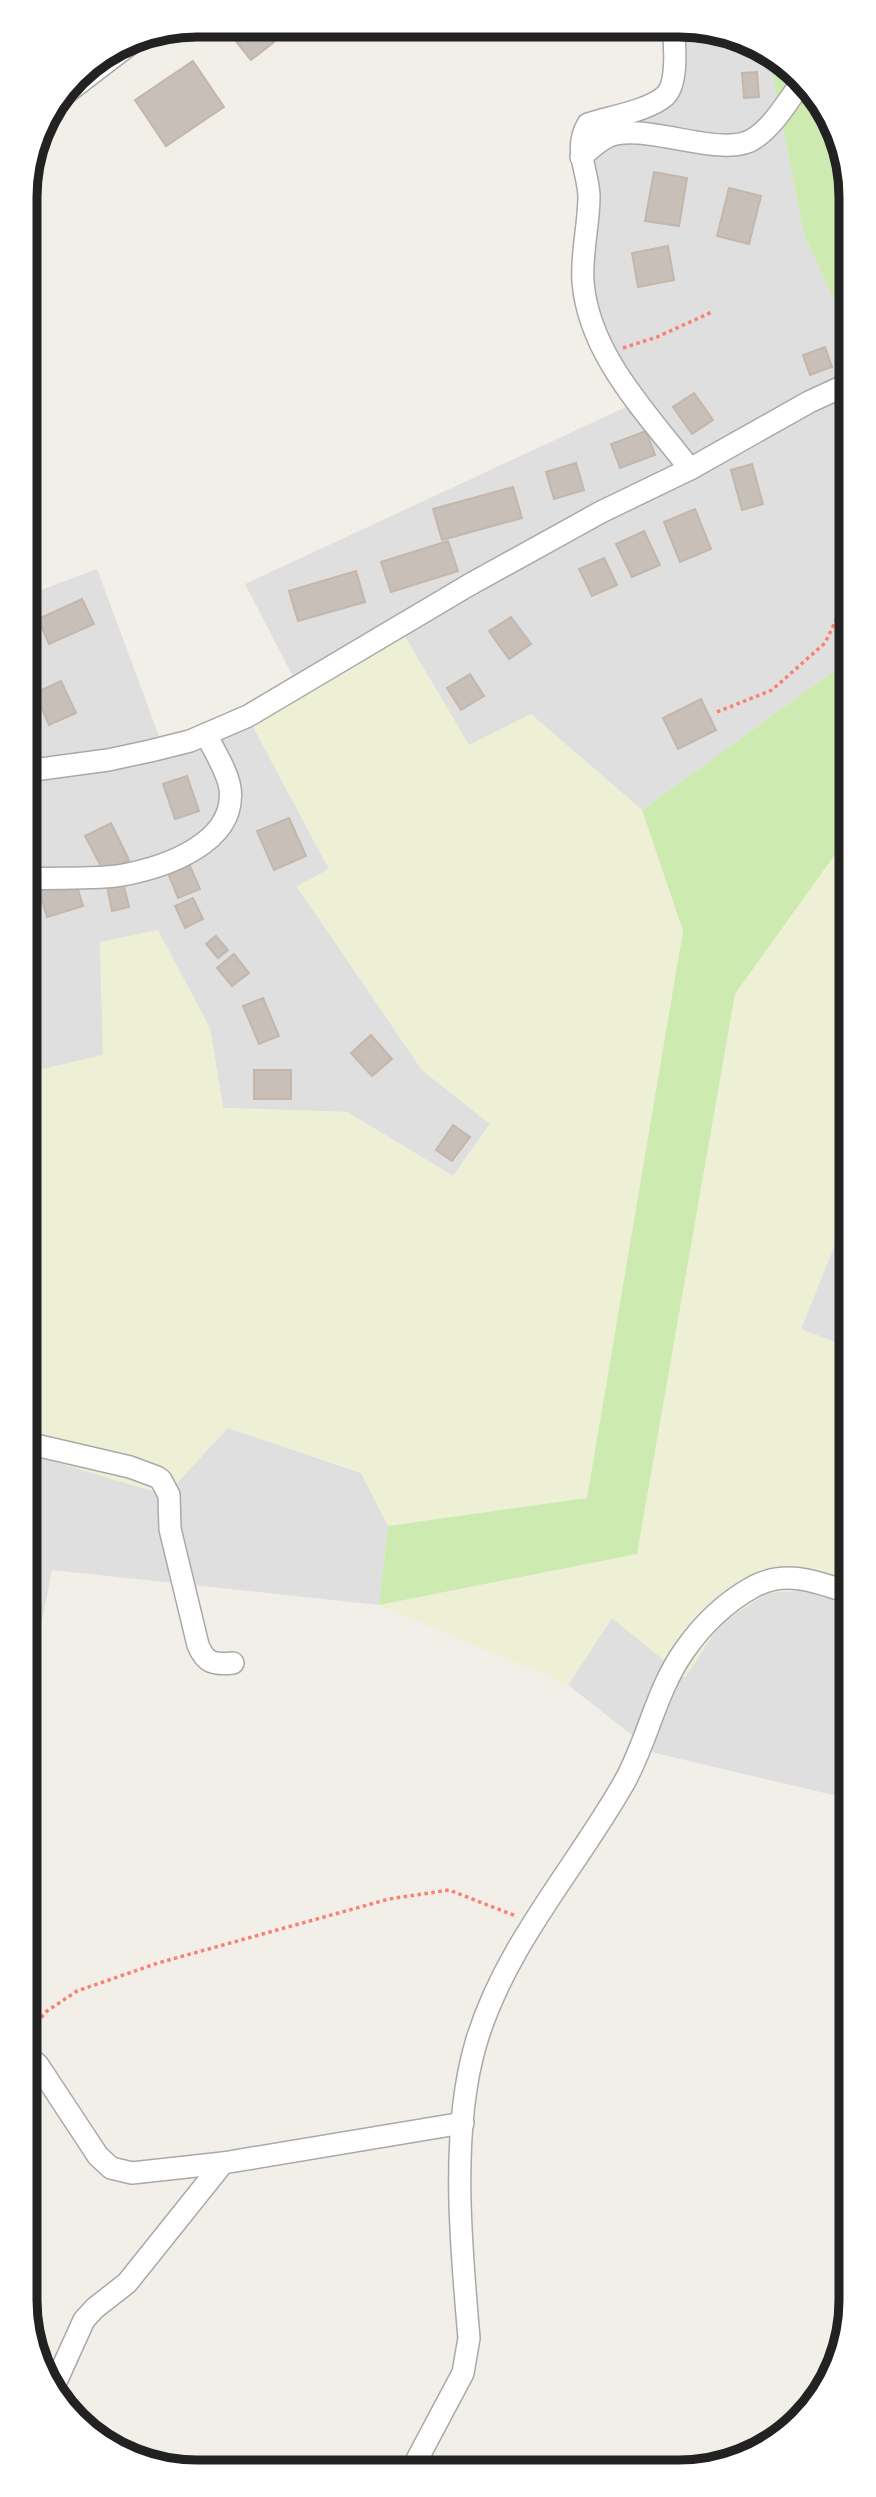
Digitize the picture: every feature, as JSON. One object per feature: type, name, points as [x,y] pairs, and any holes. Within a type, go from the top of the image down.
[{"type":"street","points":[[674,37],[675,62],[666,96],[637,110],[588,124],[582,134],[581,157],[589,192],[583,284],[604,354],[619,378],[690,469]]},
{"type":"street","points":[[581,157],[603,139],[618,135],[647,135],[730,145],[748,142],[769,125],[797,89]]},
{"type":"street","points":[[37,770],[150,751],[206,734],[248,716],[469,585],[590,518],[690,469],[809,402],[839,388]]},
{"type":"street","points":[[37,879],[122,875],[166,862],[209,840],[226,817],[230,791],[228,779],[206,734]]},
{"type":"street","points":[[37,1445],[130,1467],[161,1480],[169,1495],[170,1529],[198,1645],[209,1662],[218,1665],[233,1664]]},
{"type":"street","points":[[417,2460],[463,2373],[467,2358],[469,2338],[459,2190],[463,2123],[476,2044],[506,1970],[608,1810],[635,1763],[666,1680],[682,1653],[707,1623],[764,1581],[804,1578],[839,1589]]},
{"type":"street","points":[[37,2064],[98,2156],[111,2168],[132,2173],[223,2163],[463,2123]]},
{"type":"street","points":[[57,2379],[84,2320],[127,2283],[223,2163]]},
{"type":"path","points":[[604,354],[657,337],[712,312]]},
{"type":"path","points":[[717,712],[772,690],[825,643],[839,614]]},
{"type":"path","points":[[37,2022],[47,2011],[77,1991],[159,1964],[389,1899],[449,1891],[534,1924]]},
{"type":"shaded area","points":[[678,37],[760,59],[771,66],[804,235],[839,310],[839,667],[642,810],[531,715],[469,746],[403,634],[301,692],[245,584],[641,400],[609,355],[587,271],[587,157],[599,132],[673,104]]},
{"type":"shaded area","points":[[97,569],[166,755],[199,750],[251,723],[329,869],[298,886],[422,1070],[490,1124],[453,1176],[347,1112],[223,1108],[210,1028],[100,942],[103,1055],[37,1070],[37,592]]},
{"type":"shaded area","points":[[839,1234],[839,1344],[801,1329]]},
{"type":"shaded area","points":[[228,1428],[361,1473],[388,1526],[379,1605],[52,1570],[37,1645],[37,1449]]},
{"type":"shaded area","points":[[807,1590],[839,1600],[839,1796],[655,1753],[568,1685],[612,1618],[720,1624],[767,1593]]},
{"type":"green space","points":[[685,37],[730,45],[760,59]]},
{"type":"green space","points":[[771,66],[806,100],[823,126],[831,146],[838,176],[839,311],[804,235]]},
{"type":"green space","points":[[403,633],[469,745],[531,714],[642,810],[683,931],[587,1499],[388,1526],[361,1472],[228,1428],[166,1495],[37,1457],[37,1070],[103,1055],[100,942],[158,930],[210,1028],[223,1108],[347,1112],[453,1176],[490,1124],[422,1070],[297,887],[329,869],[251,723]]},
{"type":"green space","points":[[839,667],[839,849],[735,994],[637,1554],[379,1605],[388,1526],[587,1498],[683,931],[642,810]]},
{"type":"green space","points":[[839,849],[839,1234],[801,1329],[839,1344],[839,1600],[807,1590],[767,1593],[720,1624],[685,1678],[612,1618],[568,1685],[379,1605],[637,1554],[735,994]]},
{"type":"building","points":[[232,37],[270,37],[274,42],[251,60]]},
{"type":"building","points":[[193,61],[224,107],[166,146],[135,100]]},
{"type":"building","points":[[757,72],[759,97],[744,98],[742,73]]},
{"type":"building","points":[[654,172],[687,178],[679,226],[645,221]]},
{"type":"building","points":[[729,188],[761,196],[749,244],[717,236]]},
{"type":"building","points":[[668,246],[674,280],[638,287],[632,253]]},
{"type":"building","points":[[825,347],[832,367],[810,375],[803,355]]},
{"type":"building","points":[[694,393],[713,420],[692,434],[673,407]]},
{"type":"building","points":[[646,431],[655,455],[620,468],[611,444]]},
{"type":"building","points":[[576,463],[584,490],[554,499],[546,472]]},
{"type":"building","points":[[752,464],[763,504],[742,510],[731,470]]},
{"type":"building","points":[[513,487],[522,518],[442,540],[433,509]]},
{"type":"building","points":[[695,509],[711,549],[680,562],[664,522]]},
{"type":"building","points":[[644,531],[660,565],[632,577],[616,544]]},
{"type":"building","points":[[448,541],[458,571],[391,592],[381,562]]},
{"type":"building","points":[[604,558],[617,585],[592,596],[579,569]]},
{"type":"building","points":[[356,571],[365,602],[298,621],[289,591]]},
{"type":"building","points":[[82,599],[94,624],[49,644],[38,619]]},
{"type":"building","points":[[511,617],[531,644],[509,659],[489,631]]},
{"type":"building","points":[[470,674],[484,696],[461,710],[447,688]]},
{"type":"building","points":[[61,681],[76,713],[49,725],[37,692]]},
{"type":"building","points":[[701,699],[716,730],[678,749],[663,718]]},
{"type":"building","points":[[187,776],[199,811],[175,819],[163,784]]},
{"type":"building","points":[[289,818],[306,856],[274,870],[257,831]]},
{"type":"building","points":[[111,823],[129,860],[104,872],[85,836]]},
{"type":"building","points":[[189,864],[200,889],[178,898],[168,873]]},
{"type":"building","points":[[75,880],[83,906],[47,917],[39,891]]},
{"type":"building","points":[[123,882],[129,907],[112,911],[107,886]]},
{"type":"building","points":[[193,898],[203,919],[185,928],[175,906]]},
{"type":"building","points":[[216,936],[228,950],[218,958],[206,944]]},
{"type":"building","points":[[234,954],[249,973],[232,986],[217,968]]},
{"type":"building","points":[[263,998],[279,1036],[259,1044],[243,1006]]},
{"type":"building","points":[[371,1035],[392,1059],[372,1076],[351,1053]]},
{"type":"building","points":[[254,1070],[291,1070],[291,1099],[254,1099]]},
{"type":"building","points":[[453,1125],[470,1137],[452,1161],[436,1150]]}]
